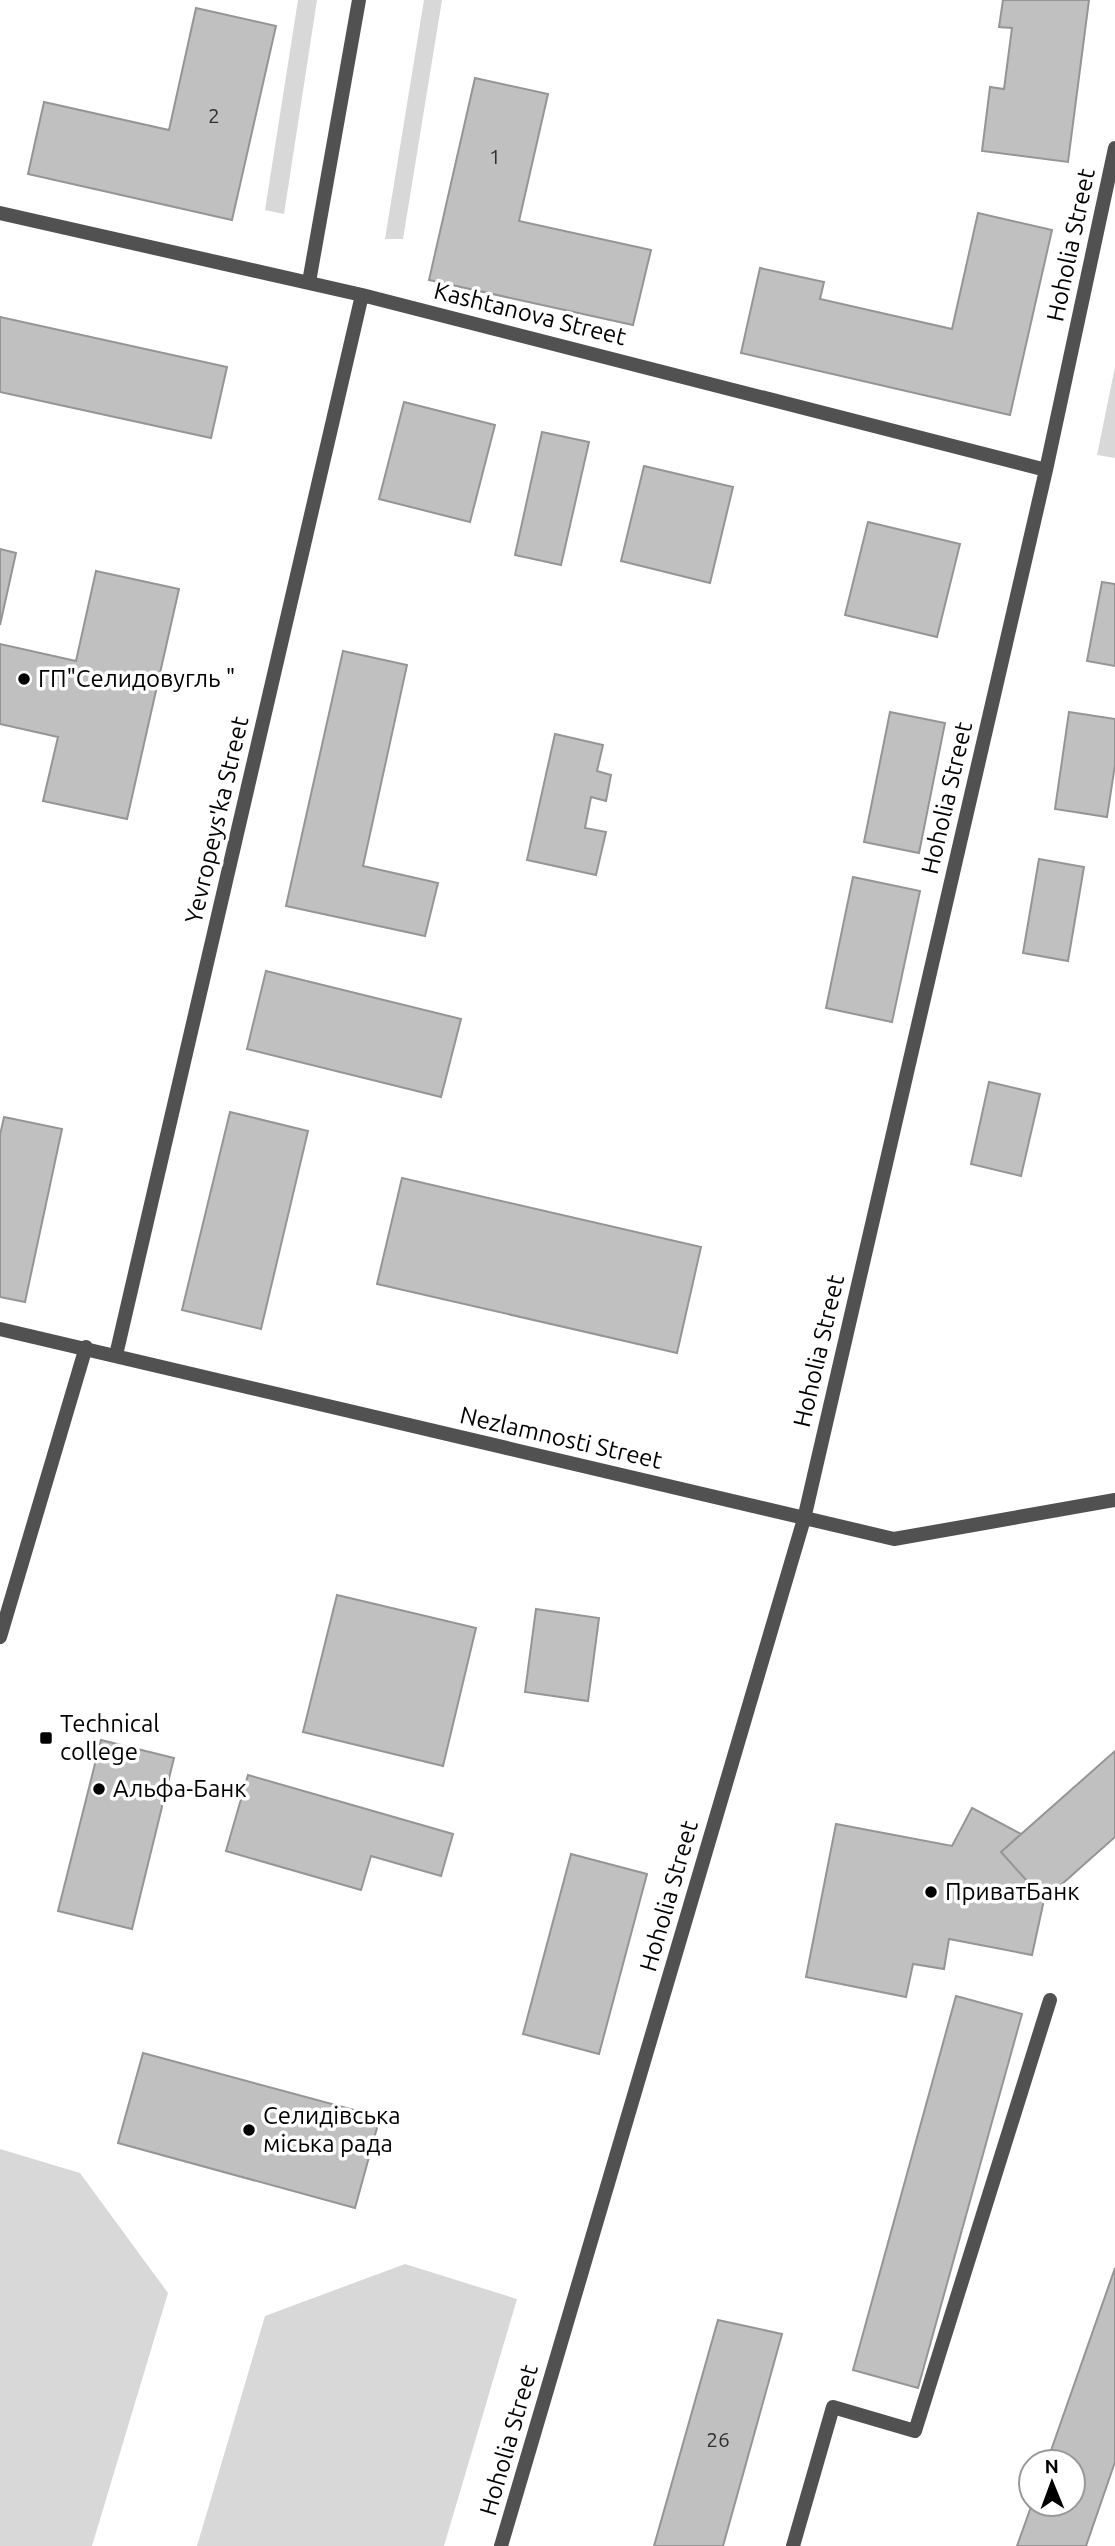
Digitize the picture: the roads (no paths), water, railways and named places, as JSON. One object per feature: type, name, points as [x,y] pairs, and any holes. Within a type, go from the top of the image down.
[{"type":"street","points":[[309,282],[359,0]]},
{"type":"street","name":"Hoholia Street","points":[[501,2546],[804,1519],[1046,470],[1115,148]]},
{"type":"street","name":"Kashtanova Street","points":[[0,212],[362,295],[1046,470]]},
{"type":"street","name":"Yevropeysʹka Street","points":[[116,1355],[362,295]]},
{"type":"street","name":"Nezlamnosti Street","points":[[0,1329],[86,1347],[894,1539],[1115,1500]]},
{"type":"street","points":[[0,1637],[86,1347]]},
{"type":"street","points":[[793,2546],[833,2407],[915,2431],[1050,2000]]},
{"type":"place","name":"ГП\"Селидовугль \"","points":[[24,679]]},
{"type":"place","name":"Technical college","points":[[46,1738]]},
{"type":"place","name":"Альфа-Банк","points":[[99,1789]]},
{"type":"place","name":"ПриватБанк","points":[[931,1892]]},
{"type":"place","name":"Селидівська міська рада","points":[[249,2130]]}]
